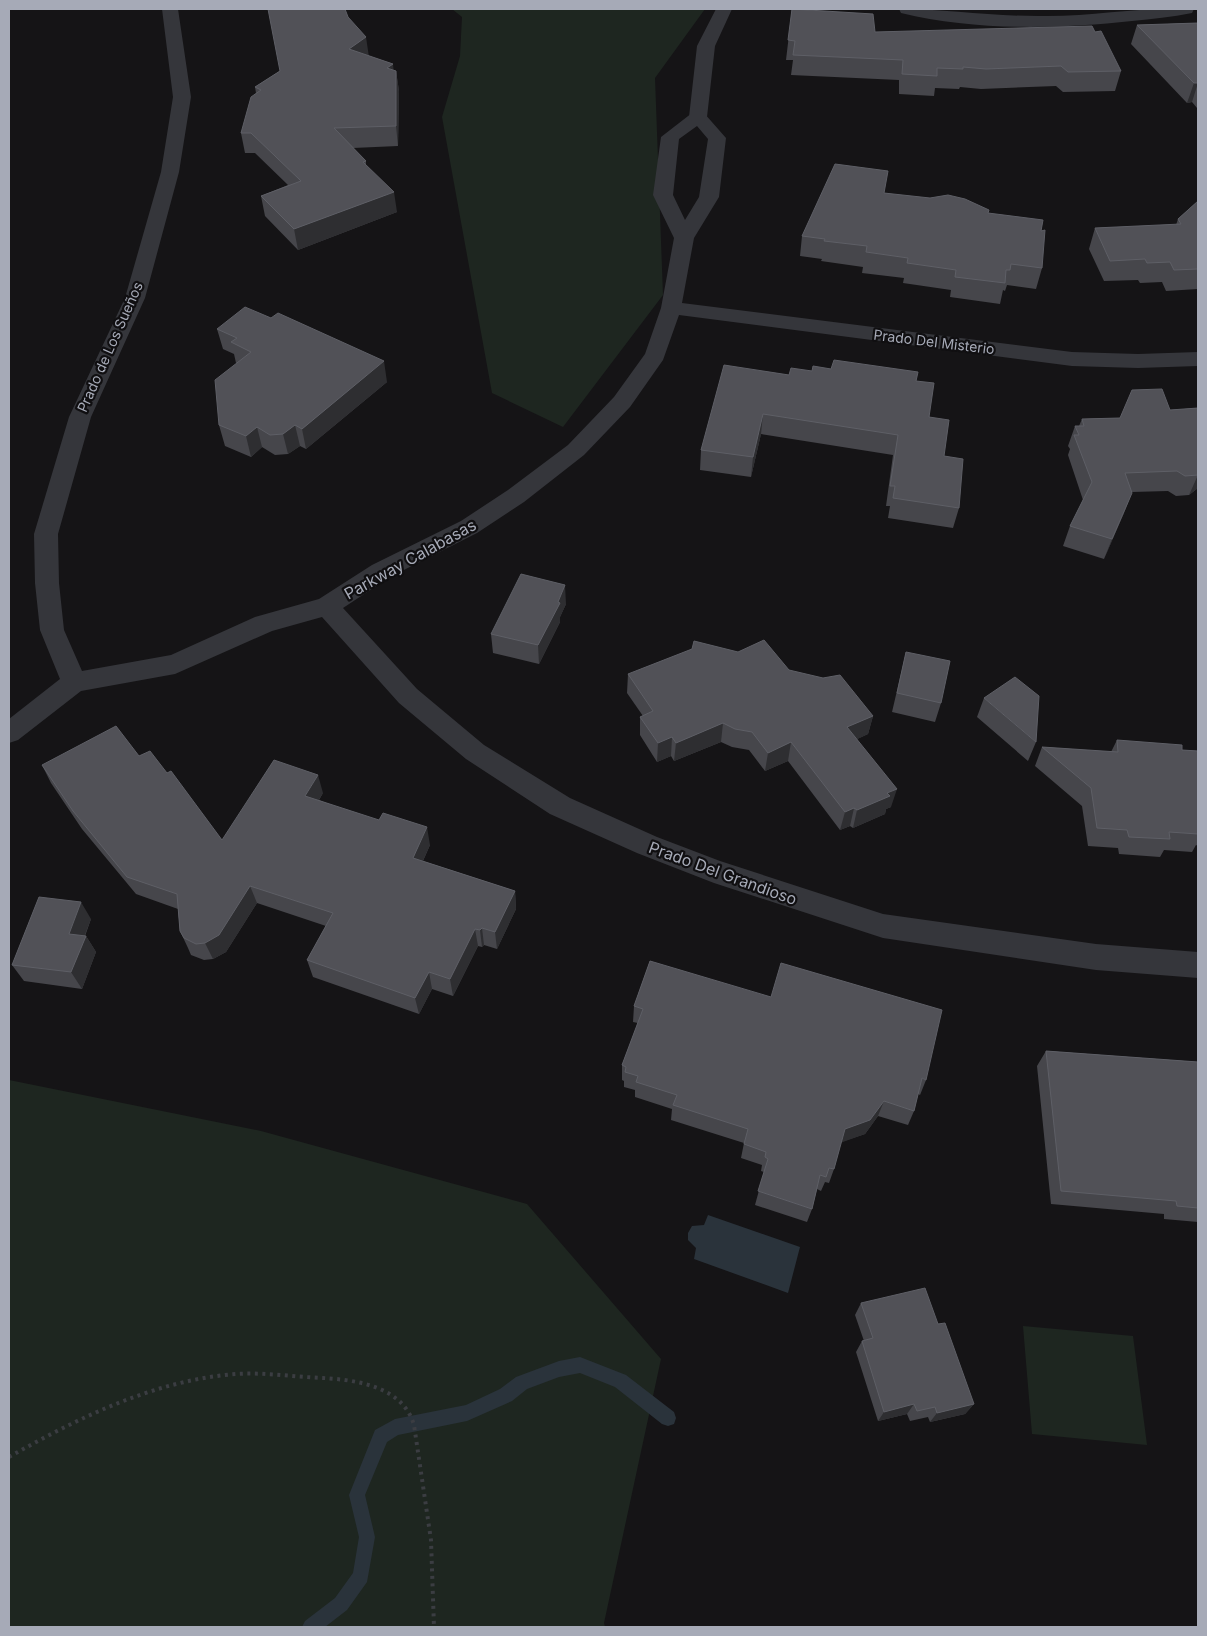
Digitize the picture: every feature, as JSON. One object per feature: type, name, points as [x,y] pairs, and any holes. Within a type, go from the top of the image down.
[{"type":"street","name":"Prado de Los Sueños","points":[[74,682],[52,630],[47,583],[46,534],[60,480],[80,417],[135,298],[170,172],[182,97],[170,9]]},
{"type":"street","points":[[684,238],[663,195],[670,137],[698,117],[706,46],[724,9]]},
{"type":"street","points":[[906,9],[1028,22],[1132,17],[1186,9]]},
{"type":"street","name":"Parkway Calabasas","points":[[9,734],[74,682],[175,664],[264,624],[327,606],[381,571],[469,527],[516,496],[576,450],[622,402],[655,355],[671,308],[684,238],[709,198],[717,138],[698,117]]},
{"type":"street","name":"Prado Del Misterio","points":[[671,308],[1072,359],[1138,361],[1198,359]]},
{"type":"street","name":"Prado Del Grandioso","points":[[327,606],[408,696],[475,752],[560,806],[646,845],[787,896],[883,926],[1096,957],[1198,965]]},
{"type":"path","points":[[9,1456],[50,1433],[163,1388],[235,1374],[339,1379],[379,1389],[395,1397],[409,1411],[416,1436],[429,1514],[434,1627]]},
{"type":"shaded area","points":[[452,9],[705,9],[655,78],[663,295],[563,427],[492,393],[442,117],[460,56],[462,17]]},
{"type":"shaded area","points":[[9,1080],[261,1131],[527,1204],[661,1359],[604,1623],[605,1627],[9,1627]]},
{"type":"shaded area","points":[[708,1215],[800,1247],[788,1293],[694,1259],[696,1248],[688,1240],[688,1233],[692,1226],[704,1225]]},
{"type":"shaded area","points":[[1023,1326],[1133,1336],[1147,1445],[1032,1434]]},
{"type":"building","points":[[268,9],[345,9],[348,17],[366,37],[349,49],[393,64],[387,68],[396,71],[396,126],[334,128],[366,161],[363,162],[394,192],[294,229],[261,196],[301,181],[251,133],[241,133],[251,97],[261,90],[255,87],[280,71]]},
{"type":"building","points":[[792,9],[873,14],[875,32],[1092,26],[1095,32],[1101,31],[1121,71],[1068,72],[1061,66],[986,69],[963,67],[963,69],[937,68],[937,76],[902,74],[903,60],[793,55],[795,41],[788,40]]},
{"type":"building","points":[[1198,23],[1198,83],[1194,83],[1137,25]]},
{"type":"building","points":[[835,164],[888,171],[884,193],[930,198],[948,195],[965,199],[989,210],[988,213],[1043,220],[1041,231],[1045,230],[1042,268],[1011,264],[1010,270],[1006,270],[1005,283],[955,277],[956,270],[907,263],[908,258],[866,252],[867,246],[824,241],[825,239],[802,236]]},
{"type":"building","points":[[1198,201],[1198,269],[1174,270],[1170,262],[1147,263],[1145,259],[1110,261],[1095,228],[1181,224],[1178,219]]},
{"type":"building","points":[[245,307],[271,318],[278,313],[384,361],[302,429],[295,425],[283,434],[270,435],[257,427],[246,436],[219,425],[215,380],[251,352],[231,342],[237,338],[217,329]]},
{"type":"building","points":[[834,360],[918,372],[916,381],[934,383],[929,417],[949,420],[944,456],[963,459],[959,508],[893,498],[895,486],[890,486],[898,435],[763,414],[753,457],[701,450],[724,365],[789,375],[791,368],[812,371],[813,366],[831,369]]},
{"type":"building","points":[[1162,389],[1170,410],[1198,408],[1198,475],[1185,476],[1177,471],[1125,473],[1132,493],[1112,539],[1070,526],[1092,482],[1074,435],[1079,435],[1075,426],[1084,426],[1082,419],[1120,418],[1132,390]]},
{"type":"building","points":[[521,574],[565,585],[558,602],[560,603],[538,645],[491,634]]},
{"type":"building","points":[[764,640],[789,670],[823,678],[840,675],[873,716],[847,727],[897,789],[887,793],[890,796],[857,810],[854,808],[845,812],[791,742],[768,753],[752,732],[735,729],[723,723],[676,743],[672,737],[658,743],[640,717],[653,711],[628,674],[692,649],[694,641],[738,652]]},
{"type":"building","points":[[906,652],[950,661],[941,703],[897,693]]},
{"type":"building","points":[[1015,677],[1039,696],[1036,742],[984,698]]},
{"type":"building","points":[[116,726],[139,756],[150,751],[167,773],[171,771],[222,840],[274,760],[318,775],[305,796],[379,820],[383,813],[427,827],[413,858],[515,891],[495,932],[482,928],[480,930],[475,929],[450,979],[429,972],[415,998],[307,960],[333,913],[250,886],[219,935],[205,943],[196,944],[184,938],[180,931],[177,894],[127,877],[73,811],[42,765]]},
{"type":"building","points":[[1117,740],[1182,745],[1182,750],[1198,751],[1198,834],[1169,832],[1170,839],[1129,837],[1127,830],[1097,828],[1091,788],[1042,747],[1118,752]]},
{"type":"building","points":[[39,897],[81,902],[69,934],[86,936],[71,972],[12,965]]},
{"type":"building","points":[[650,961],[771,997],[781,963],[942,1010],[926,1080],[922,1078],[914,1111],[884,1101],[870,1120],[845,1129],[834,1169],[829,1168],[826,1177],[820,1175],[812,1209],[758,1191],[768,1159],[765,1157],[766,1152],[744,1144],[748,1129],[673,1105],[677,1095],[636,1082],[638,1076],[625,1072],[626,1067],[622,1065],[643,1009],[634,1006]]},
{"type":"building","points":[[1046,1051],[1198,1062],[1198,1208],[1177,1206],[1176,1201],[1061,1191]]},
{"type":"building","points":[[925,1288],[938,1324],[945,1323],[974,1404],[937,1413],[935,1407],[917,1411],[914,1404],[884,1412],[862,1341],[873,1338],[861,1303]]},
{"type":"waterway","points":[[311,1627],[341,1604],[361,1576],[367,1537],[357,1495],[381,1436],[395,1427],[467,1413],[506,1395],[522,1383],[559,1369],[580,1365],[620,1381],[668,1418]]}]
